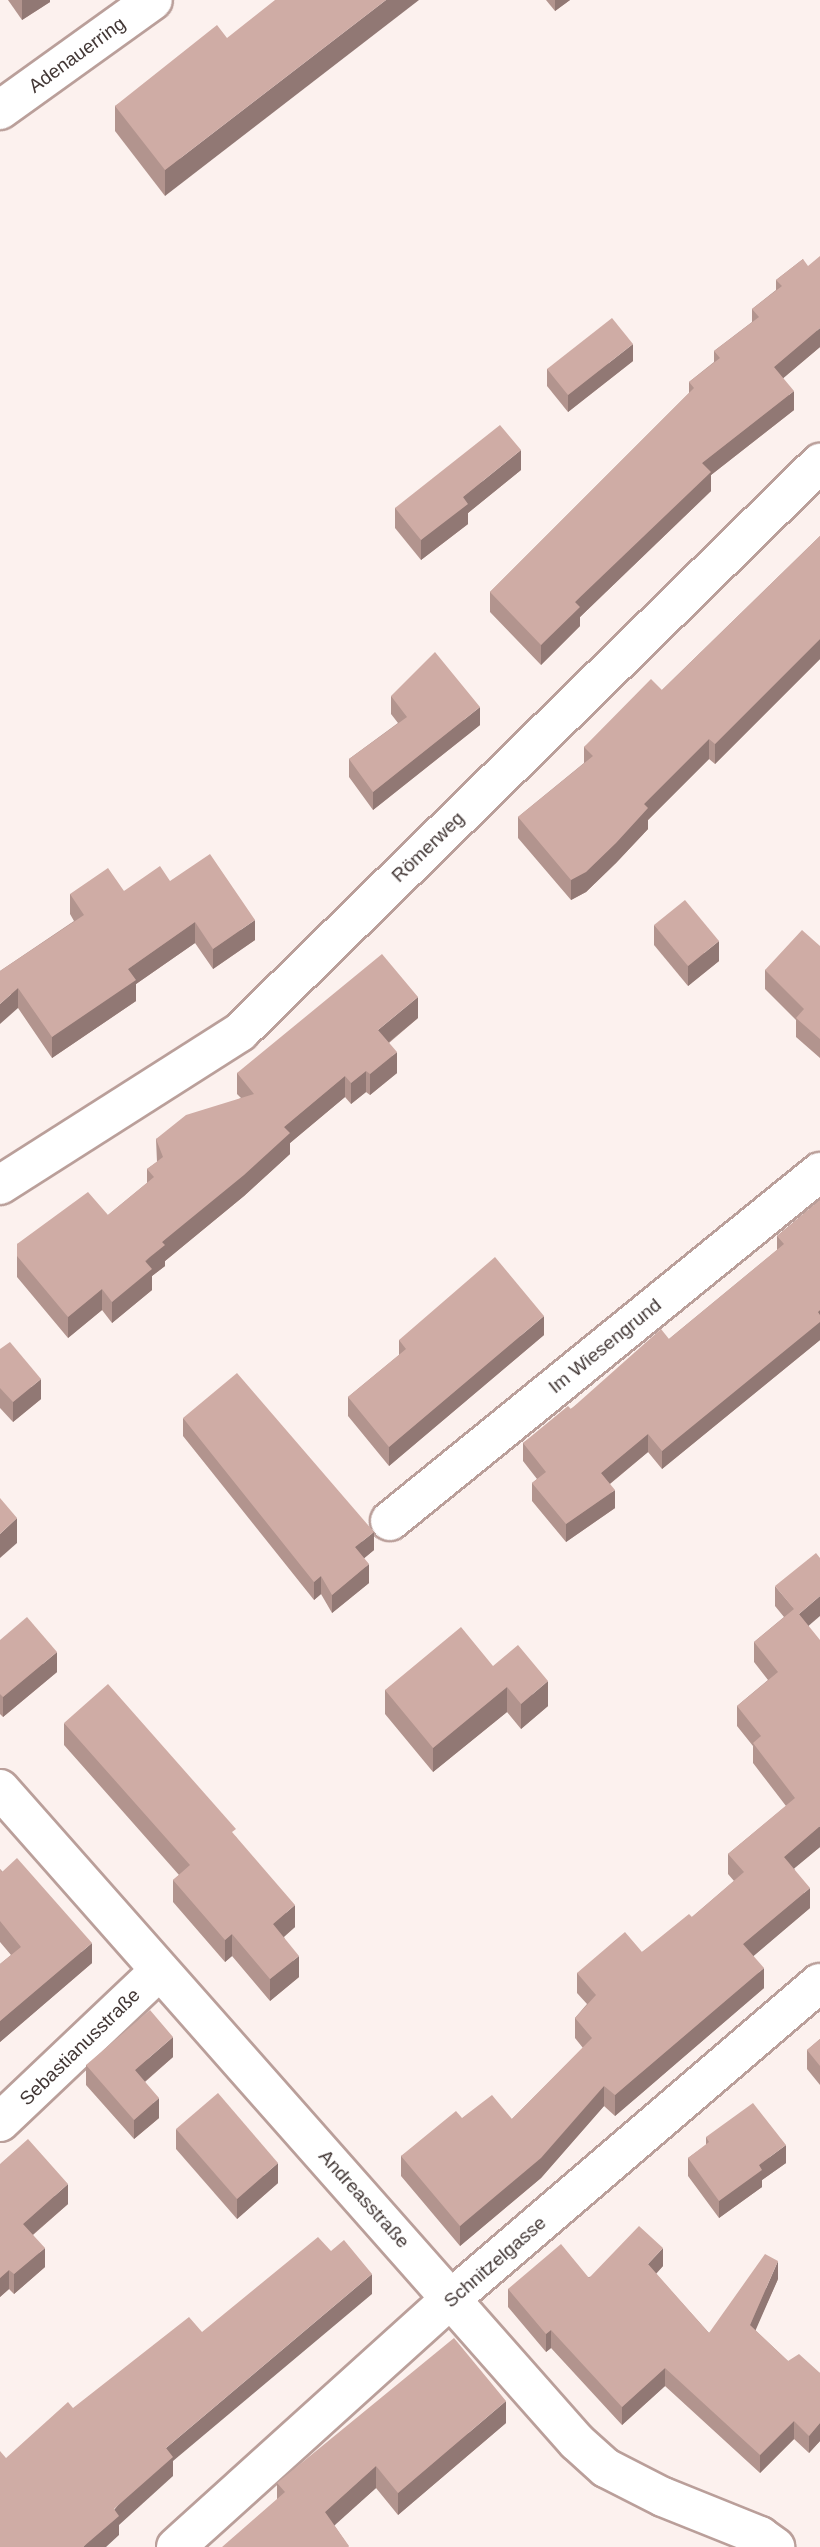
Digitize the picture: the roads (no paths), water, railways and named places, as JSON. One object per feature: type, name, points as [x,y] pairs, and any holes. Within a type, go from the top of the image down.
[{"type":"street","name":"Adenauerring","points":[[0,110],[143,3]]},
{"type":"street","name":"Römerweg","points":[[0,1185],[240,1032],[820,463]]},
{"type":"street","name":"Im Wiesengrund","points":[[390,1521],[820,1172]]},
{"type":"street","name":"Andreasstraße","points":[[0,1789],[577,2442],[606,2468],[760,2543]]},
{"type":"street","name":"Sebastianusstraße","points":[[0,2122],[159,1971]]},
{"type":"street","name":"Schnitzelgasse","points":[[177,2547],[452,2298],[820,1983]]}]
